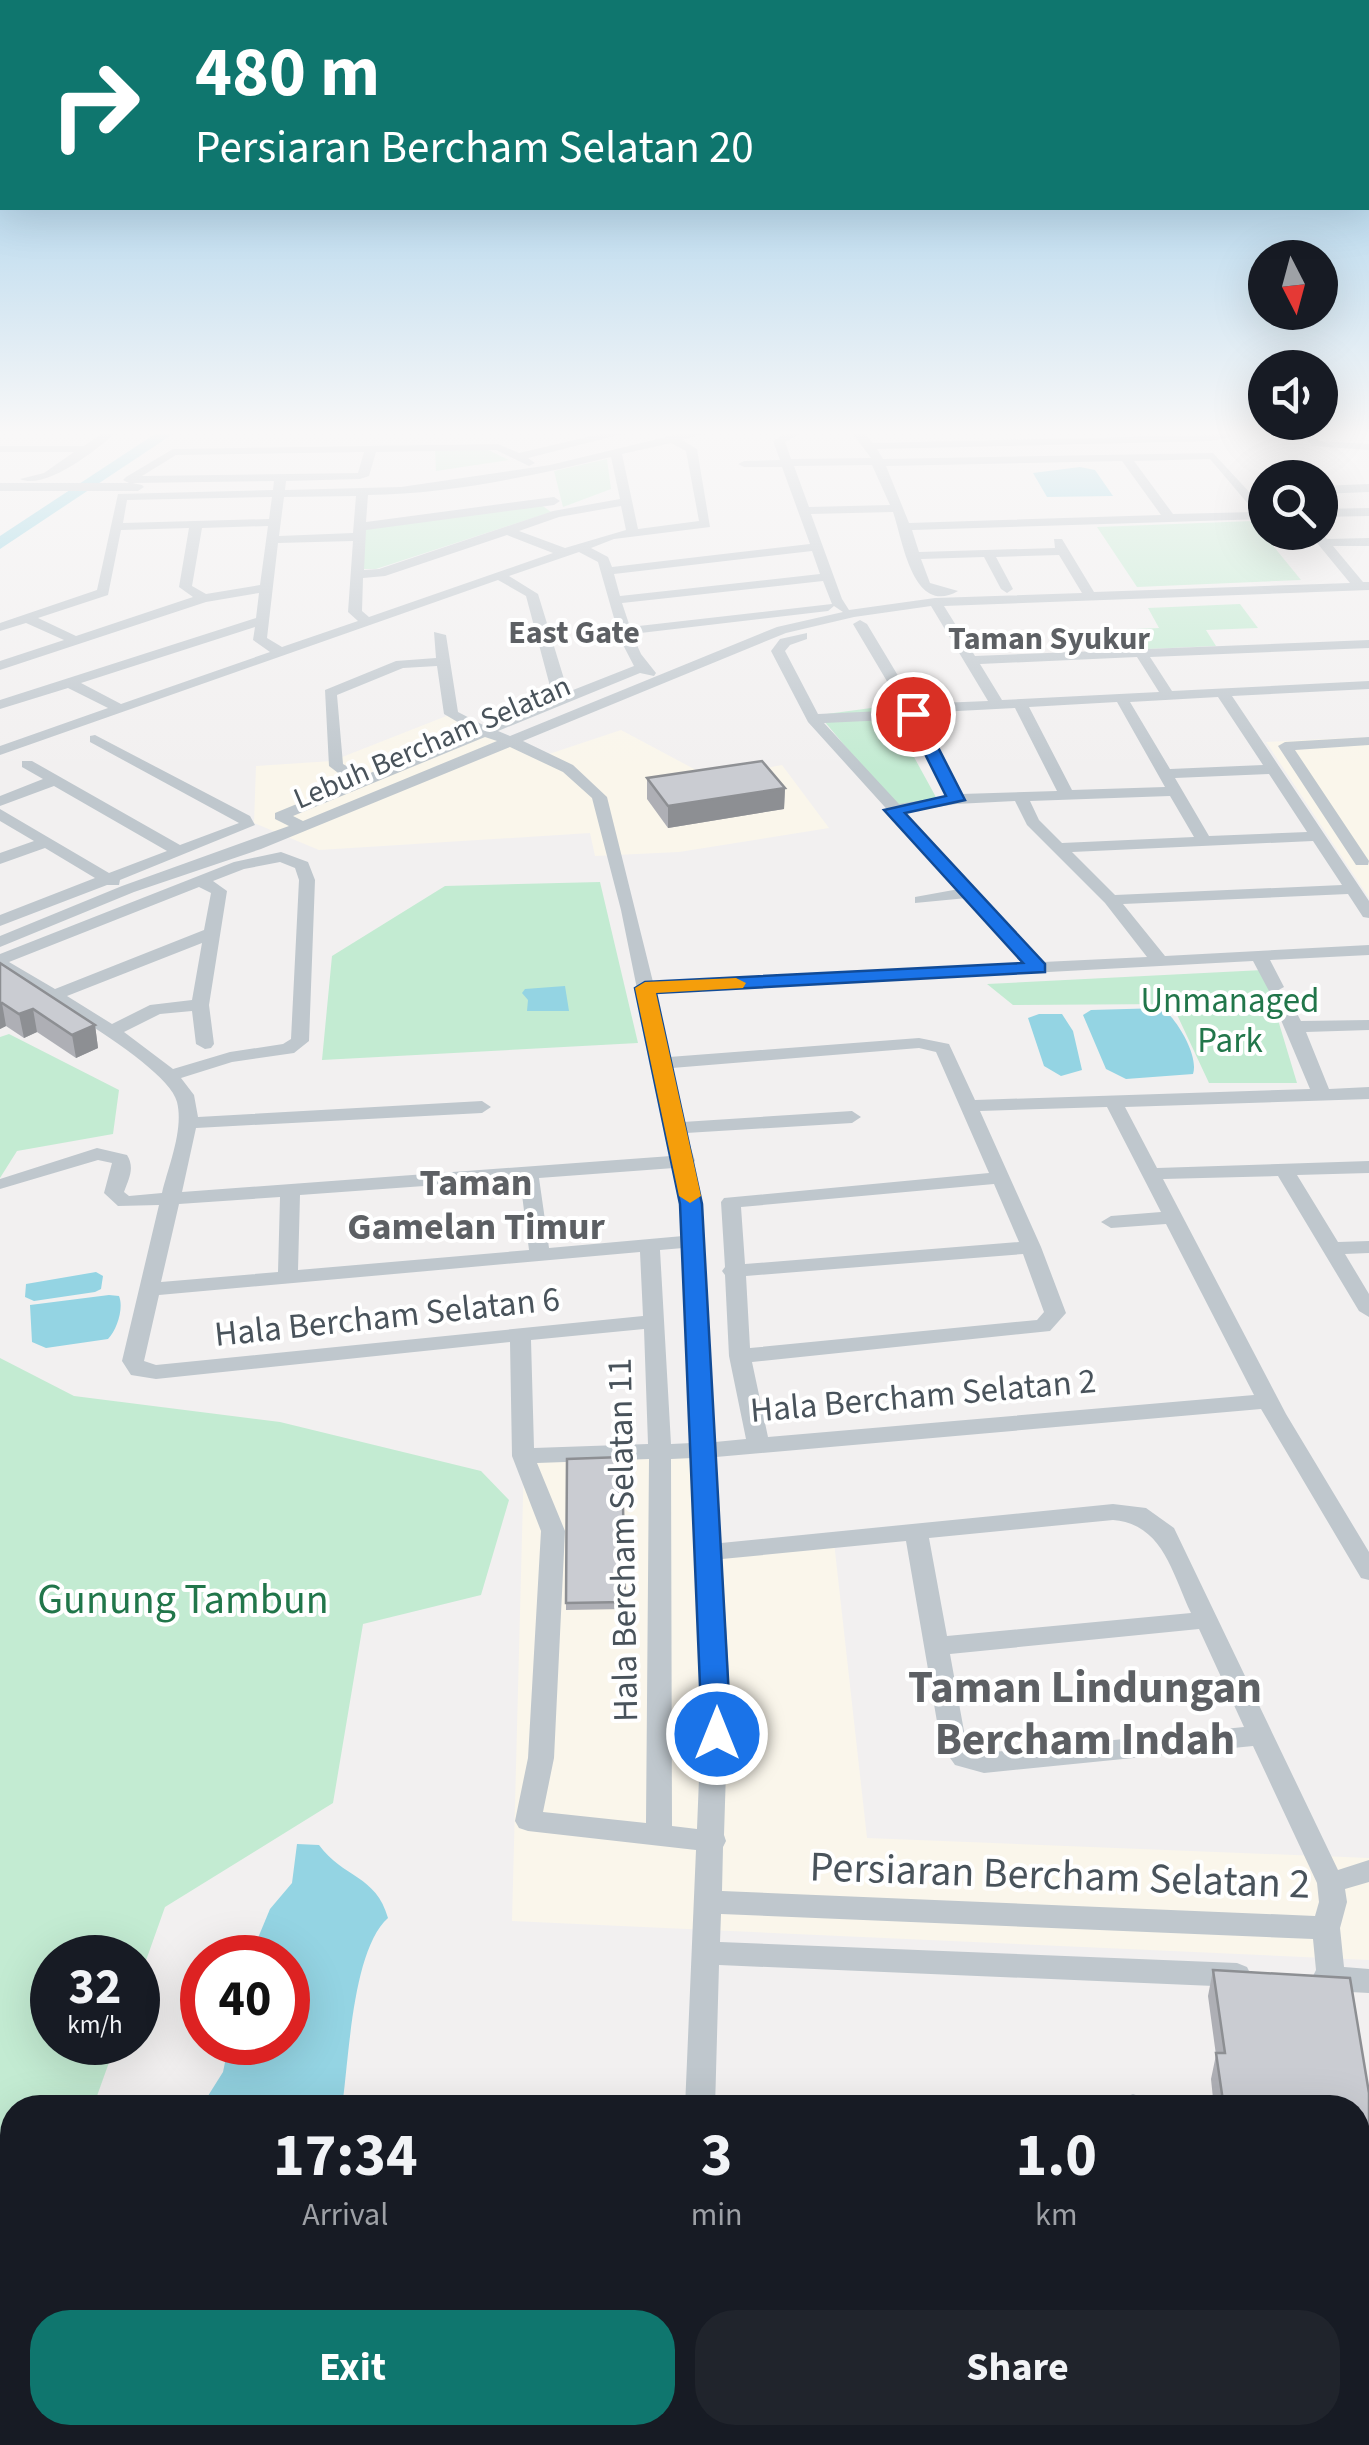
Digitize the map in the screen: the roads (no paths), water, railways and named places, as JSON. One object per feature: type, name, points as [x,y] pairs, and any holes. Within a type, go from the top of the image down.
[{"type":"street","points":[[0,627],[103,592],[113,544]]},
{"type":"street","points":[[193,544],[186,588],[204,598]]},
{"type":"street","points":[[271,544],[260,640],[278,651]]},
{"type":"street","points":[[358,544],[354,612],[366,621]]},
{"type":"street","points":[[357,574],[380,573],[464,544]]},
{"type":"street","points":[[542,544],[563,552]]},
{"type":"street","points":[[0,751],[591,544]]},
{"type":"street","points":[[627,631],[841,610],[815,544]]},
{"type":"street","points":[[910,544],[924,586],[997,703]]},
{"type":"street","points":[[1059,544],[1087,591]]},
{"type":"street","points":[[580,547],[600,554],[640,668],[659,677]]},
{"type":"street","points":[[608,571],[816,547]]},
{"type":"street","points":[[1329,550],[1365,588]]},
{"type":"street","points":[[913,556],[1063,551]]},
{"type":"street","points":[[988,554],[1008,589]]},
{"type":"street","points":[[498,575],[532,594],[558,690],[566,698]]},
{"type":"street","points":[[616,600],[827,577]]},
{"type":"street","points":[[0,666],[204,598],[264,588]]},
{"type":"street","points":[[937,602],[1201,601],[1365,588]]},
{"type":"street","points":[[1038,968],[812,720],[779,646],[863,618],[1008,589],[1365,588]]},
{"type":"street","points":[[937,602],[1087,591]]},
{"type":"street","name":"Lebuh Bercham Selatan","points":[[0,942],[128,889],[301,826],[745,642],[841,610],[863,618]]},
{"type":"street","points":[[28,618],[74,640]]},
{"type":"street","points":[[863,618],[956,800]]},
{"type":"street","points":[[0,705],[261,621]]},
{"type":"street","points":[[438,635],[451,714],[547,758],[585,781],[603,806],[685,1160],[694,1241],[716,1676],[711,1902],[701,2095]]},
{"type":"street","points":[[970,660],[1369,644]]},
{"type":"street","points":[[1140,653],[1167,694]]},
{"type":"street","points":[[363,782],[336,766],[330,693],[404,664],[442,662]]},
{"type":"street","points":[[301,826],[280,816],[640,668]]},
{"type":"street","points":[[70,682],[119,708]]},
{"type":"street","points":[[812,720],[997,703],[1369,686]]},
{"type":"street","points":[[1222,692],[1369,913]]},
{"type":"street","points":[[1120,696],[1204,841]]},
{"type":"street","points":[[1019,702],[1067,795]]},
{"type":"street","points":[[1252,737],[1369,732]]},
{"type":"street","points":[[0,921],[176,850],[240,831],[247,825],[245,819],[95,740]]},
{"type":"street","points":[[1366,862],[1284,746],[1369,741]]},
{"type":"street","points":[[472,756],[547,758]]},
{"type":"street","points":[[1164,774],[1294,760]]},
{"type":"street","points":[[27,764],[176,850]]},
{"type":"street","points":[[0,801],[55,780]]},
{"type":"street","points":[[892,810],[956,800],[1174,791]]},
{"type":"street","points":[[1021,797],[1032,822],[1111,900],[1160,961]]},
{"type":"street","points":[[0,814],[128,889]]},
{"type":"street","points":[[1059,848],[1316,836]]},
{"type":"street","points":[[0,859],[45,842]]},
{"type":"street","points":[[0,962],[256,860],[281,857],[302,865],[307,874],[300,1041],[288,1049],[230,1056],[170,1076]]},
{"type":"street","points":[[1336,864],[1366,862]]},
{"type":"street","points":[[198,880],[220,891],[200,1004],[204,1044]]},
{"type":"street","points":[[1111,900],[1353,889]]},
{"type":"street","points":[[920,900],[967,892]]},
{"type":"street","points":[[53,996],[212,933]]},
{"type":"street","points":[[645,988],[1369,950]]},
{"type":"street","points":[[1258,956],[1295,1027],[1322,1095]]},
{"type":"street","points":[[0,962],[170,1076],[184,1095],[188,1123],[148,1290],[539,1251],[694,1241]]},
{"type":"street","points":[[109,1033],[156,1009],[200,1004]]},
{"type":"street","points":[[1295,1027],[1369,1025]]},
{"type":"street","points":[[662,1064],[933,1044],[948,1054],[1031,1247],[1055,1313],[1042,1326],[740,1356]]},
{"type":"street","points":[[970,1106],[1369,1094]]},
{"type":"street","points":[[1113,1102],[1269,1401],[1369,1572]]},
{"type":"street","points":[[188,1123],[482,1107]]},
{"type":"street","points":[[678,1128],[852,1117]]},
{"type":"street","points":[[4,1184],[63,1162],[110,1154],[123,1167],[114,1192],[125,1202],[529,1175],[685,1160]]},
{"type":"street","points":[[1151,1174],[1369,1167]]},
{"type":"street","points":[[1284,1170],[1369,1311]]},
{"type":"street","points":[[529,1175],[539,1251]]},
{"type":"street","points":[[691,1204],[1000,1178]]},
{"type":"street","points":[[288,1275],[290,1192]]},
{"type":"street","points":[[736,1201],[732,1271],[740,1356],[758,1444]]},
{"type":"street","points":[[1110,1222],[1173,1217]]},
{"type":"street","name":"Hala Bercham Selatan 11","points":[[650,1243],[660,1451],[659,1836]]},
{"type":"street","points":[[732,1271],[1031,1247]]},
{"type":"street","points":[[1332,1248],[1369,1247]]},
{"type":"street","name":"Hala Bercham Selatan 6","points":[[148,1290],[132,1362],[139,1370],[156,1372],[654,1322]]},
{"type":"street","points":[[520,1334],[523,1456],[554,1531],[541,1758],[528,1821],[712,1841]]},
{"type":"street","name":"Hala Bercham Selatan 2","points":[[523,1456],[704,1450],[1269,1401]]},
{"type":"street","points":[[708,1552],[1113,1512],[1138,1514],[1166,1534],[1331,1884]]},
{"type":"street","points":[[916,1533],[954,1745],[974,1762],[1260,1736]]},
{"type":"street","points":[[938,1646],[1206,1620]]},
{"type":"street","name":"Persiaran Bercham Selatan 2","points":[[711,1902],[1326,1928],[1333,1902],[1331,1884],[1369,1871]]},
{"type":"street","points":[[1326,1928],[1331,1978]]},
{"type":"street","points":[[707,1953],[1264,1976]]},
{"type":"street","points":[[1298,1977],[1369,1980]]},
{"type":"water","points":[[565,986],[569,1011],[527,1011],[528,1000],[522,993],[525,989]]},
{"type":"water","points":[[1162,1008],[1185,1038],[1193,1058],[1193,1074],[1126,1079],[1106,1069],[1083,1015],[1091,1010]]},
{"type":"water","points":[[1062,1014],[1073,1031],[1082,1070],[1061,1076],[1044,1066],[1028,1018]]},
{"type":"water","points":[[96,1272],[103,1276],[101,1289],[95,1292],[34,1301],[25,1297],[26,1284]]},
{"type":"water","points":[[119,1296],[121,1307],[117,1325],[108,1339],[46,1348],[32,1342],[30,1305]]},
{"type":"water","points":[[297,1844],[319,1845],[376,1893],[383,1904],[388,1918],[376,1933],[359,1979],[343,2095],[209,2095],[224,2065],[310,2065],[310,1935],[259,1935],[270,1909],[292,1883]]},
{"type":"district","name":"East Gate","points":[[574,632]]},
{"type":"district","name":"Taman Syukur","points":[[1049,638]]},
{"type":"district","name":"Taman Gamelan Timur","points":[[476,1204]]},
{"type":"district","name":"Taman Lindungan Bercham Indah","points":[[1085,1712]]},
{"type":"park label","name":"Unmanaged Park","points":[[1230,1020]]},
{"type":"park label","name":"Gunung Tambun","points":[[183,1598]]}]
